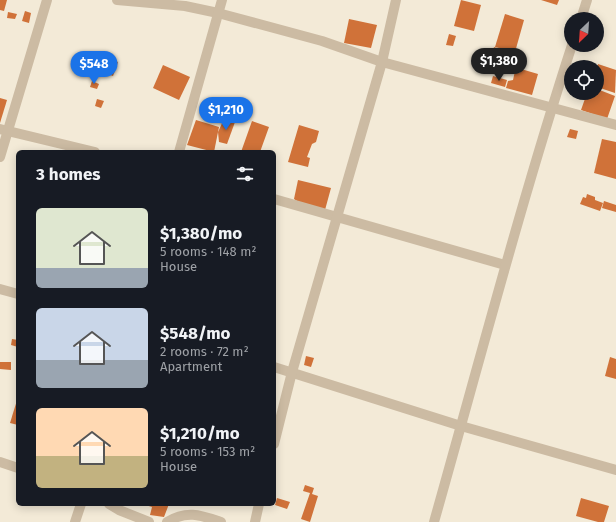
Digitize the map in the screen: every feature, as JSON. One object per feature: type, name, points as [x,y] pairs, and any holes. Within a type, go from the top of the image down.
[{"type":"street","points":[[0,157],[4,131],[47,0]]},
{"type":"street","points":[[117,0],[185,6],[218,13],[322,41],[382,62],[616,125]]},
{"type":"street","points":[[180,150],[222,0]]},
{"type":"street","points":[[276,436],[292,372],[382,62],[396,0]]},
{"type":"street","points":[[583,12],[587,0]]},
{"type":"street","points":[[434,522],[505,265],[570,52]]},
{"type":"street","points":[[4,131],[86,150]]},
{"type":"street","points":[[276,200],[505,265]]},
{"type":"street","points":[[0,289],[16,293]]},
{"type":"street","points":[[276,368],[461,426],[616,470]]},
{"type":"street","points":[[0,462],[16,467]]},
{"type":"street","points":[[76,522],[80,506]]},
{"type":"street","points":[[113,506],[149,522]]},
{"type":"street","points":[[255,522],[259,506]]},
{"type":"street","points":[[167,522],[179,516],[191,514],[221,522]]},
{"type":"building","points":[[0,0],[7,0],[4,11],[0,10]]},
{"type":"building","points":[[461,0],[481,5],[474,31],[454,26]]},
{"type":"building","points":[[541,0],[559,0],[557,5]]},
{"type":"building","points":[[25,11],[31,13],[29,23],[22,21]]},
{"type":"building","points":[[8,12],[17,14],[15,19],[7,18]]},
{"type":"building","points":[[505,14],[524,20],[515,52],[495,47]]},
{"type":"building","points":[[349,19],[377,25],[371,48],[344,43]]},
{"type":"building","points":[[449,34],[456,36],[453,46],[446,45]]},
{"type":"building","points":[[494,47],[514,54],[511,63],[491,57]]},
{"type":"building","points":[[104,57],[118,62],[113,76],[100,71]]},
{"type":"building","points":[[163,65],[190,77],[179,100],[153,88]]},
{"type":"building","points":[[604,66],[616,70],[615,93],[604,89]]},
{"type":"building","points":[[521,69],[538,74],[532,95],[506,88],[508,81],[513,80],[515,71],[520,73]]},
{"type":"building","points":[[90,70],[97,72],[95,78],[88,75]]},
{"type":"building","points":[[493,76],[507,80],[505,87],[491,83]]},
{"type":"building","points":[[92,81],[99,84],[97,89],[90,87]]},
{"type":"building","points":[[604,92],[615,96],[607,119],[581,110],[585,100],[604,100]]},
{"type":"building","points":[[0,98],[7,100],[0,123]]},
{"type":"building","points":[[97,99],[104,101],[101,108],[95,106]]},
{"type":"building","points":[[224,119],[235,122],[227,144],[219,142],[218,132]]},
{"type":"building","points":[[196,120],[219,127],[214,150],[206,150],[187,145]]},
{"type":"building","points":[[252,121],[269,127],[261,150],[242,150]]},
{"type":"building","points":[[299,125],[319,131],[316,142],[312,144],[307,157],[310,158],[308,167],[288,162]]},
{"type":"building","points":[[570,129],[578,131],[576,139],[567,137]]},
{"type":"building","points":[[602,139],[616,142],[616,179],[594,173]]},
{"type":"building","points":[[298,180],[331,188],[325,210],[303,205],[294,199]]},
{"type":"building","points":[[587,194],[595,197],[595,200],[603,203],[600,211],[580,204],[583,197],[586,198]]},
{"type":"building","points":[[604,201],[616,205],[616,212],[602,208]]},
{"type":"building","points":[[12,339],[16,340],[16,346],[11,345]]},
{"type":"building","points":[[306,356],[314,358],[311,367],[304,365]]},
{"type":"building","points":[[610,357],[616,359],[616,379],[605,376]]},
{"type":"building","points":[[0,362],[11,362],[11,370],[0,369]]},
{"type":"building","points":[[16,404],[16,424],[10,423]]},
{"type":"building","points":[[305,485],[314,488],[312,494],[318,496],[310,522],[301,519],[310,493],[303,491]]},
{"type":"building","points":[[277,498],[290,502],[287,509],[276,505]]},
{"type":"building","points":[[581,498],[609,506],[604,522],[598,522],[576,516]]},
{"type":"building","points":[[149,506],[168,506],[164,517],[150,515],[152,507]]}]
